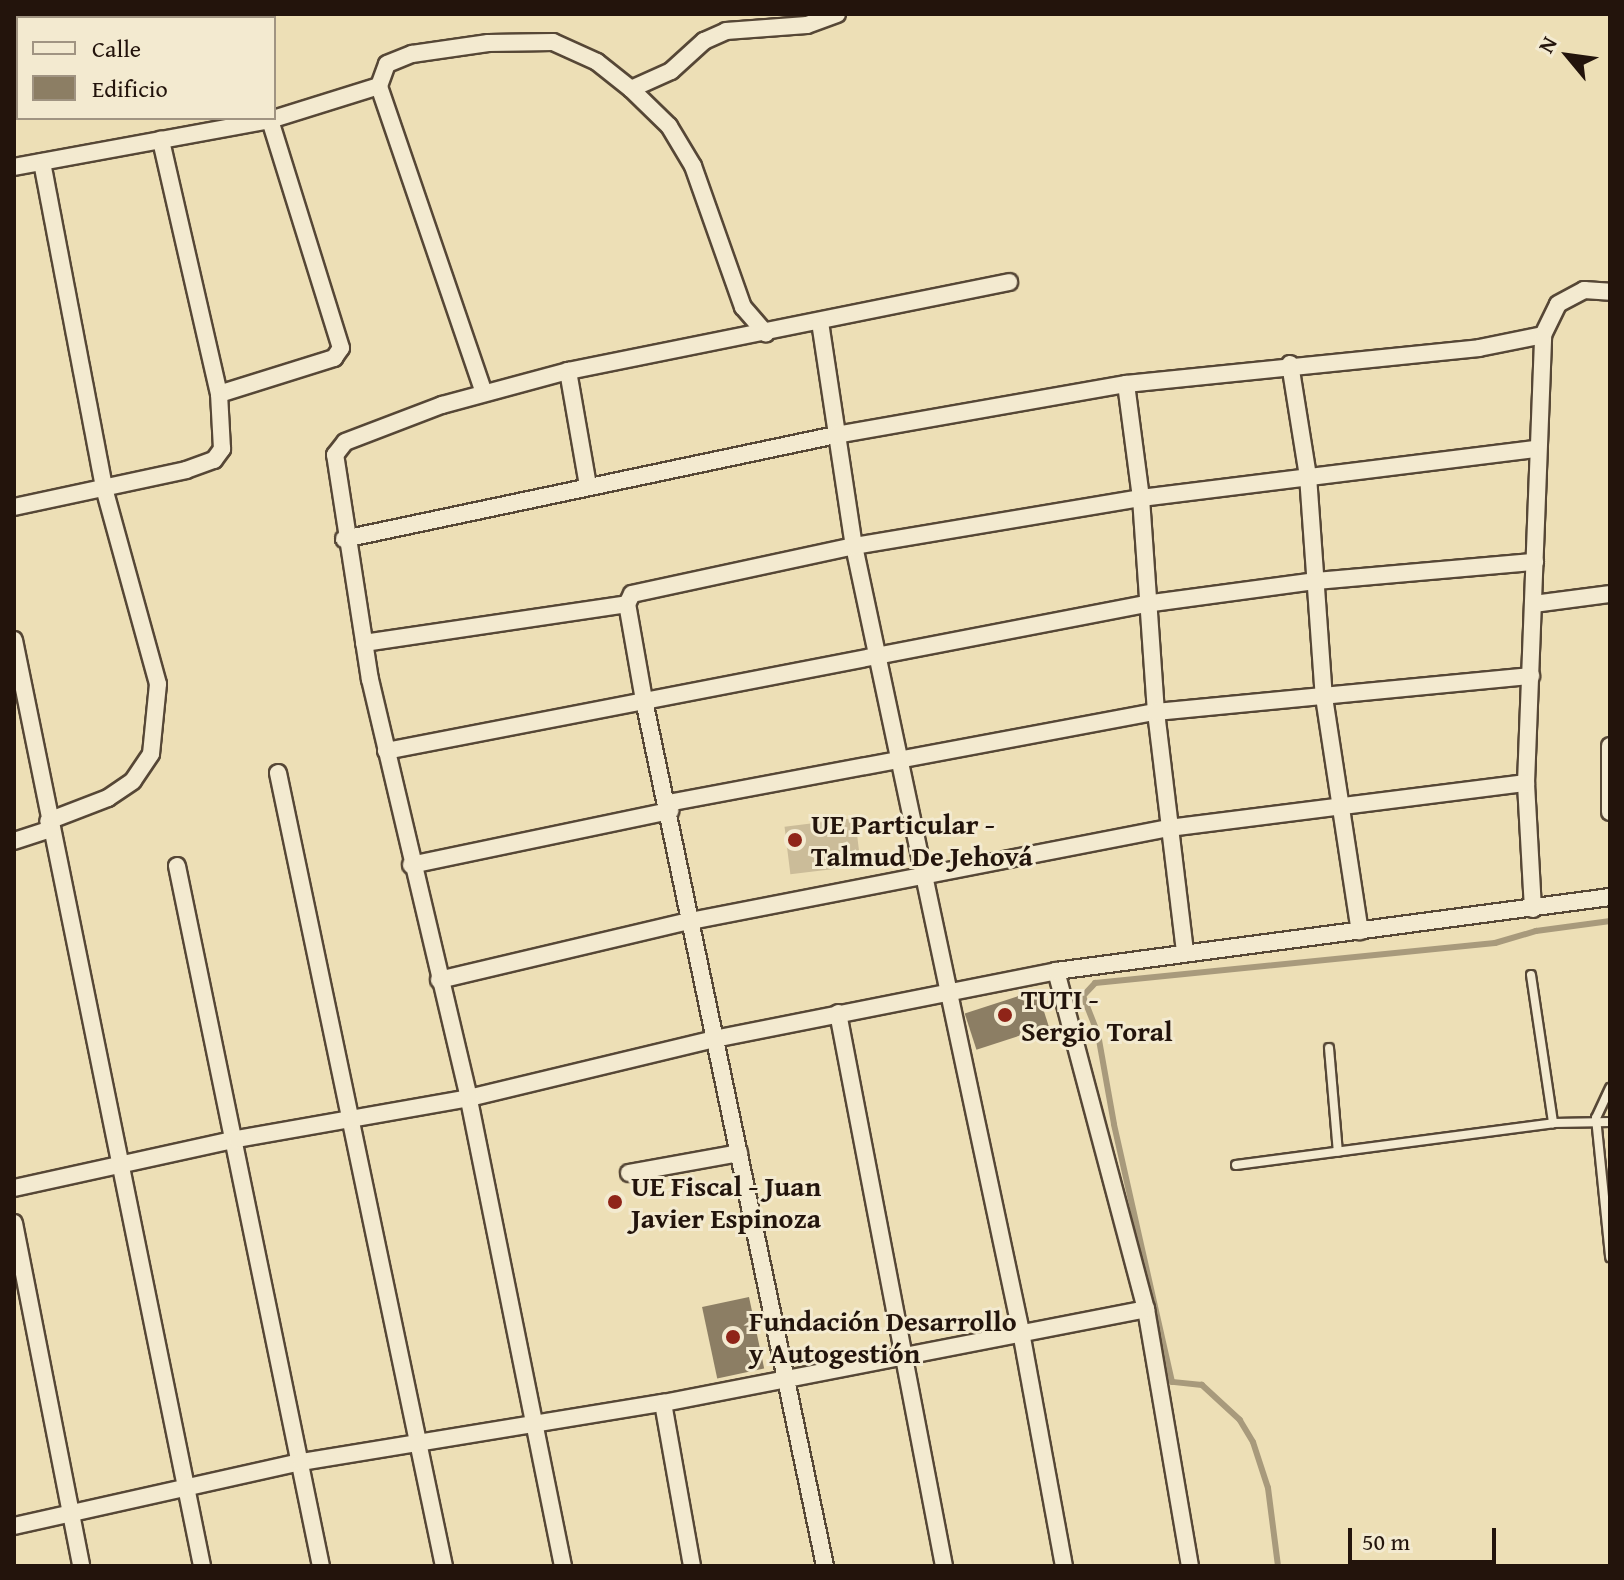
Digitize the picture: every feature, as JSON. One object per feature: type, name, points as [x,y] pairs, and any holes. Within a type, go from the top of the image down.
[{"type":"street","points":[[631,89],[671,71],[704,41],[726,31],[807,25],[837,14]]},
{"type":"street","points":[[276,118],[379,86],[394,58],[520,40],[575,49],[631,89],[669,126],[693,166],[743,307],[766,333]]},
{"type":"street","points":[[379,86],[484,393]]},
{"type":"street","points":[[14,167],[270,120],[341,348],[334,358],[219,394]]},
{"type":"street","points":[[14,507],[214,460],[224,436],[219,394],[161,140]]},
{"type":"street","points":[[14,841],[108,798],[133,781],[151,754],[158,719],[158,684],[104,488],[42,162]]},
{"type":"street","points":[[563,1566],[531,1424],[469,1098],[386,751],[344,539],[333,471],[335,455],[345,442],[484,393],[568,371],[1009,282]]},
{"type":"street","points":[[1533,909],[1526,783],[1543,335],[1558,304],[1584,290],[1610,292]]},
{"type":"street","points":[[820,322],[854,546],[945,991],[1021,1332],[1064,1566]]},
{"type":"street","points":[[344,539],[836,435],[1126,384],[1290,364],[1479,348],[1543,335]]},
{"type":"street","points":[[1290,364],[1308,476],[1324,697],[1360,931]]},
{"type":"street","points":[[568,371],[588,486]]},
{"type":"street","points":[[1126,384],[1141,498],[1145,604],[1156,712],[1185,953]]},
{"type":"street","points":[[364,643],[627,604],[640,589],[854,546],[1141,498],[1537,449]]},
{"type":"street","points":[[386,751],[877,652],[1145,604],[1316,581],[1535,562]]},
{"type":"street","points":[[1534,604],[1610,594]]},
{"type":"street","points":[[627,604],[644,700],[669,807],[714,1039],[825,1566]]},
{"type":"street","points":[[14,640],[49,825],[122,1164],[202,1566]]},
{"type":"street","points":[[411,865],[669,807],[1156,712],[1531,676]]},
{"type":"street","points":[[1610,746],[1610,812]]},
{"type":"street","points":[[278,773],[444,1566]]},
{"type":"street","points":[[439,980],[690,921],[1169,828],[1526,783]]},
{"type":"street","points":[[177,866],[237,1139],[321,1566]]},
{"type":"street","points":[[14,1188],[237,1139],[469,1098],[714,1039],[945,991],[1056,971],[1610,897]]},
{"type":"street","points":[[1056,971],[1146,1309],[1190,1566]]},
{"type":"street","points":[[838,1013],[944,1566]]},
{"type":"street","points":[[629,1173],[739,1153]]},
{"type":"street","points":[[14,1223],[81,1566]]},
{"type":"street","points":[[14,1526],[301,1462],[420,1446],[663,1403],[1146,1309]]},
{"type":"street","points":[[663,1403],[692,1566]]},
{"type":"lane","points":[[1531,975],[1553,1123]]},
{"type":"lane","points":[[1329,1048],[1338,1152]]},
{"type":"lane","points":[[1610,1088],[1596,1118],[1610,1257]]},
{"type":"lane","points":[[1236,1165],[1596,1118],[1610,1122]]},
{"type":"shaded area","points":[[855,818],[861,866],[790,874],[785,827]]},
{"type":"building","name":"TUTI - Sergio Toral","points":[[1037,990],[1049,1026],[976,1050],[965,1013]]},
{"type":"building","name":"Fundación Desarrollo y Autogestión","points":[[749,1297],[764,1368],[717,1378],[702,1307]]},
{"type":"waterway","points":[[1278,1566],[1268,1488],[1253,1442],[1240,1420],[1202,1385],[1172,1382],[1114,1124],[1098,1034],[1083,996],[1095,983],[1495,943],[1536,931],[1610,921]]},
{"type":"place","name":"UE Particular - Talmud De Jehová","points":[[795,840]]},
{"type":"place","name":"TUTI - Sergio Toral","points":[[1005,1015]]},
{"type":"place","name":"UE Fiscal - Juan Javier Espinoza","points":[[615,1202]]},
{"type":"place","name":"Fundación Desarrollo y Autogestión","points":[[733,1337]]}]
